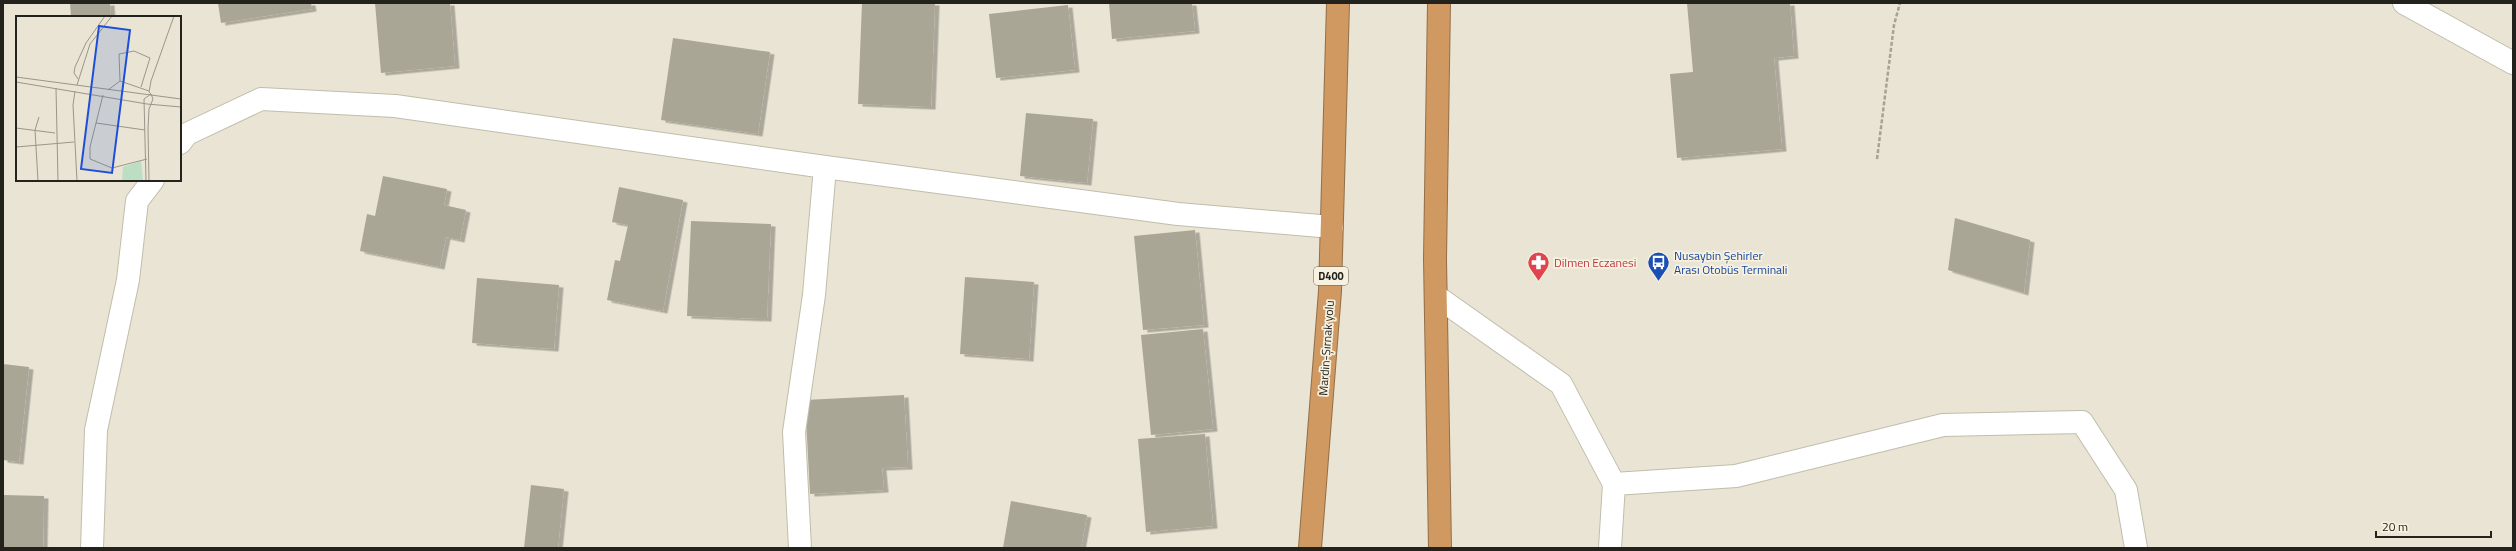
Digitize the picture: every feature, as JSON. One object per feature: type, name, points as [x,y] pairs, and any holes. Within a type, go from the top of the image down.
[{"type":"highway","name":"Mardin-Şırnak yolu","points":[[1310,548],[1330,291],[1338,3]]},
{"type":"highway","points":[[1439,3],[1436,296],[1440,548]]},
{"type":"street","points":[[2404,3],[2513,63]]},
{"type":"street","points":[[181,143],[187,134],[261,99],[395,106],[825,167],[1178,214],[1332,228]]},
{"type":"street","points":[[800,548],[794,432],[814,295],[825,167]]},
{"type":"street","points":[[92,548],[96,430],[128,280],[137,201],[152,181]]},
{"type":"street","points":[[1436,296],[1561,384],[1614,484],[1610,548]]},
{"type":"street","points":[[1614,484],[1736,476],[1943,425],[2082,422],[2126,490],[2136,548]]},
{"type":"path","points":[[1877,159],[1894,25],[1900,3]]},
{"type":"building","points":[[70,3],[110,3],[111,16],[71,16]]},
{"type":"building","points":[[218,3],[311,3],[312,9],[221,23]]},
{"type":"building","points":[[375,3],[450,3],[455,66],[381,73]]},
{"type":"building","points":[[862,3],[935,3],[931,107],[858,104]]},
{"type":"building","points":[[1109,3],[1192,3],[1195,31],[1112,39]]},
{"type":"building","points":[[1687,3],[1790,3],[1794,56],[1774,58],[1782,149],[1677,158],[1670,74],[1693,72]]},
{"type":"building","points":[[1068,5],[1075,70],[996,78],[989,14]]},
{"type":"building","points":[[673,38],[770,52],[758,134],[661,120]]},
{"type":"building","points":[[1026,113],[1093,119],[1087,183],[1020,176]]},
{"type":"building","points":[[383,176],[447,189],[444,205],[466,210],[460,240],[446,237],[440,267],[360,251],[367,214],[375,216]]},
{"type":"building","points":[[619,187],[683,200],[663,311],[607,300],[615,260],[620,261],[628,225],[612,222]]},
{"type":"building","points":[[1955,218],[2030,240],[2024,293],[1948,270]]},
{"type":"building","points":[[691,221],[771,224],[767,319],[687,316]]},
{"type":"building","points":[[1195,230],[1204,325],[1143,330],[1134,236]]},
{"type":"building","points":[[965,277],[1034,282],[1029,359],[960,354]]},
{"type":"building","points":[[477,278],[559,285],[554,349],[472,343]]},
{"type":"building","points":[[1203,329],[1213,429],[1151,435],[1141,335]]},
{"type":"building","points":[[3,364],[29,367],[19,462],[3,460]]},
{"type":"building","points":[[904,395],[908,467],[882,468],[884,490],[810,494],[805,400]]},
{"type":"building","points":[[1205,434],[1213,526],[1146,532],[1138,439]]},
{"type":"building","points":[[531,485],[564,489],[558,548],[524,548]]},
{"type":"building","points":[[3,495],[44,496],[43,548],[3,548]]},
{"type":"building","points":[[1011,501],[1087,515],[1081,548],[1003,548]]},
{"type":"place","name":"Dilmen Eczanesi","points":[[1538,282]]},
{"type":"place","name":"Nusaybin Şehirler Arası Otobüs Terminali","points":[[1658,282]]}]
